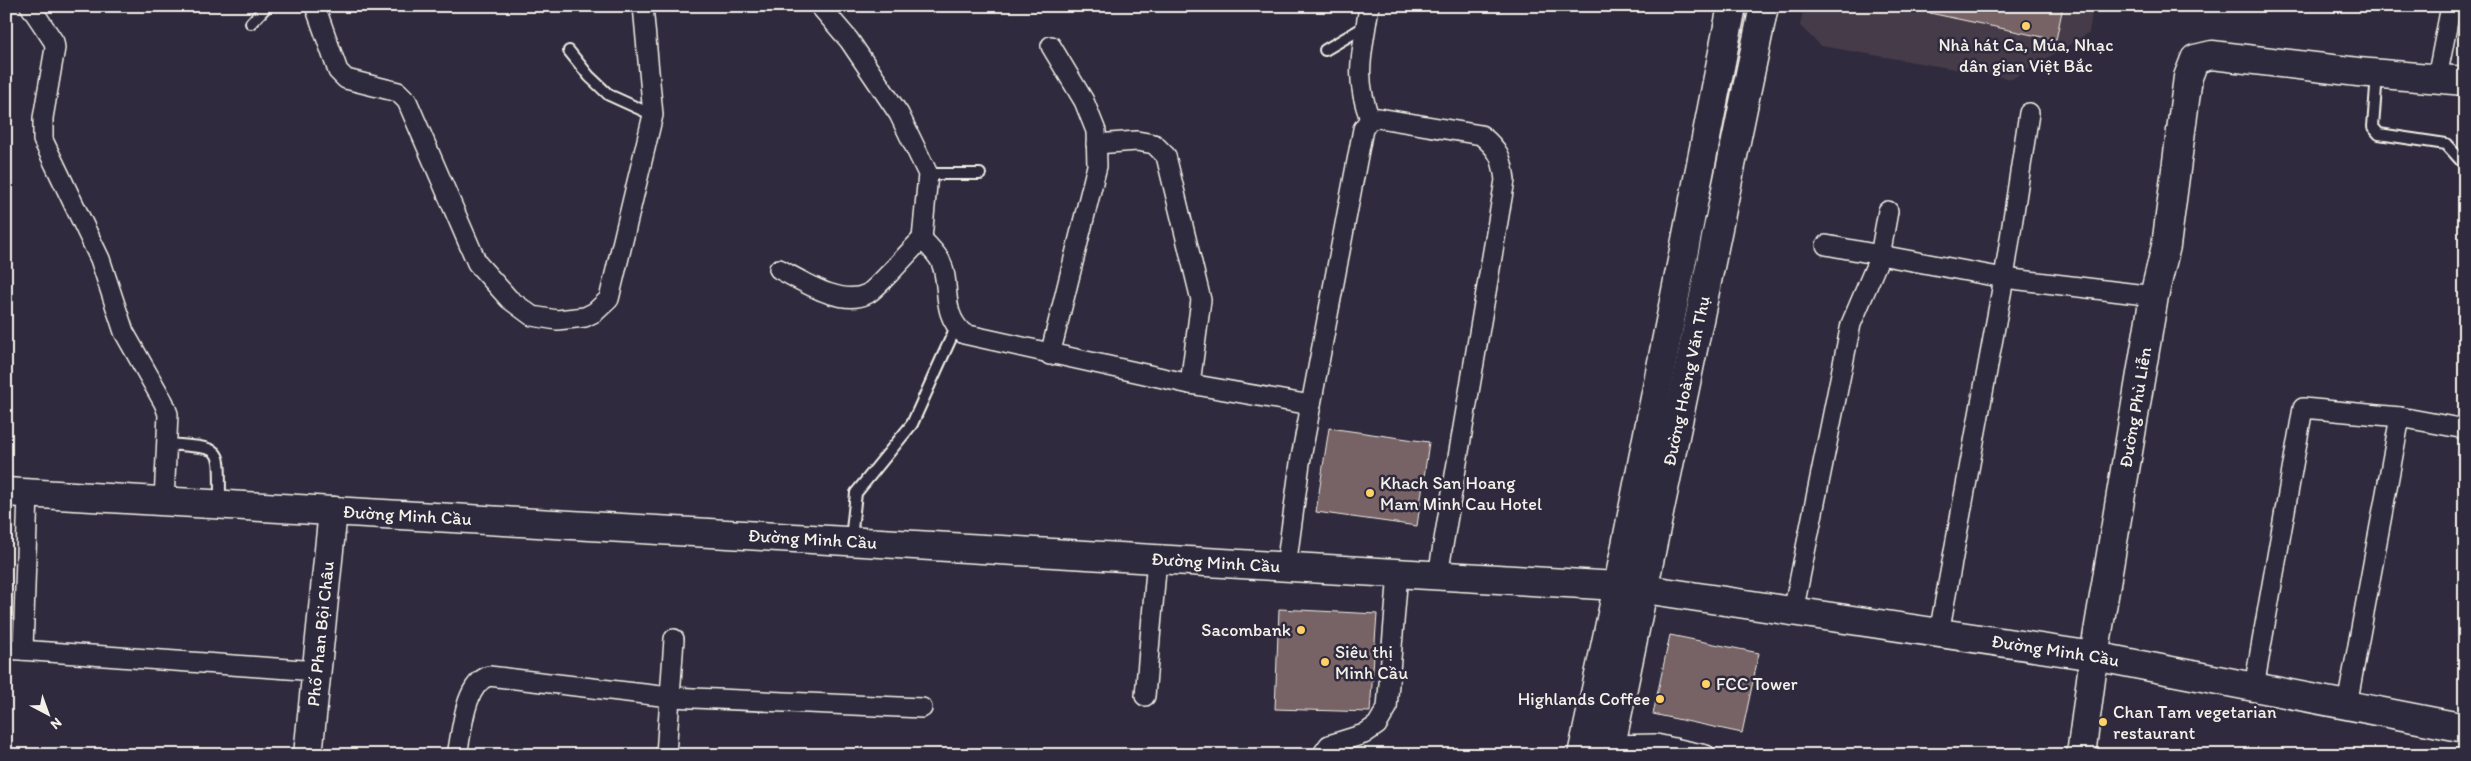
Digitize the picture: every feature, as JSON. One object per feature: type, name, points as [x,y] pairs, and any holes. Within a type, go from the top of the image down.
[{"type":"street","points":[[30,6],[56,48],[41,129],[43,140],[100,259],[124,332],[164,403],[168,414],[164,501]]},
{"type":"street","points":[[315,6],[338,71],[346,79],[398,92],[408,101],[477,263],[509,299],[532,316],[557,320],[585,317],[596,312],[609,299],[653,115],[643,6]]},
{"type":"street","points":[[779,269],[824,292],[850,297],[867,294],[922,239],[928,174],[899,114],[849,40],[820,6]]},
{"type":"street","points":[[1369,6],[1359,75],[1362,98],[1370,119]]},
{"type":"street","points":[[2437,78],[2452,6]]},
{"type":"street","points":[[1730,15],[1761,18]]},
{"type":"street","name":"Đường Hoàng Văn Thụ","points":[[1610,750],[1631,587],[1730,15]]},
{"type":"street","name":"Đường Hoàng Văn Thụ","points":[[1582,755],[1631,587],[1761,18]]},
{"type":"street","points":[[1050,355],[1097,166],[1096,131],[1084,101],[1051,46]]},
{"type":"street","name":"Đường Phù Liễn","points":[[2081,755],[2094,656],[2154,296],[2166,246],[2188,76],[2195,60],[2212,55],[2377,74]]},
{"type":"street","points":[[2377,74],[2465,81]]},
{"type":"street","points":[[1940,633],[2004,278],[2029,113]]},
{"type":"street","points":[[1286,567],[1300,463],[1363,129],[1370,119],[1379,118],[1481,135],[1493,145],[1502,159],[1505,180],[1438,576]]},
{"type":"street","points":[[1096,144],[1137,141],[1154,144],[1166,156],[1202,300],[1190,384]]},
{"type":"street","points":[[1793,612],[1851,324],[1880,256],[1888,211]]},
{"type":"street","points":[[922,239],[940,261],[949,311],[956,327],[964,334],[1050,355],[1190,384],[1311,405]]},
{"type":"street","points":[[1826,245],[2004,278],[2154,296]]},
{"type":"street","points":[[2254,687],[2303,408],[2400,417],[2465,429]]},
{"type":"street","points":[[2347,705],[2400,417]]},
{"type":"street","points":[[17,492],[14,649],[317,671]]},
{"type":"street","name":"Đường Minh Cầu","points":[[17,492],[1631,587],[2094,656],[2465,728]]},
{"type":"street","name":"Phố Phan Bội Châu","points":[[308,755],[333,511]]},
{"type":"street","points":[[1145,696],[1157,559]]},
{"type":"street","points":[[1322,755],[1329,745],[1364,734],[1377,725],[1387,708],[1398,573]]},
{"type":"street","points":[[666,755],[674,639]]},
{"type":"street","points":[[457,755],[470,694],[481,679],[489,676],[670,697],[922,708]]},
{"type":"street","points":[[1610,750],[1656,744],[1706,755]]},
{"type":"lane","points":[[251,23],[267,6]]},
{"type":"lane","points":[[1325,50],[1366,25]]},
{"type":"lane","points":[[569,51],[589,76],[610,95],[653,115]]},
{"type":"lane","points":[[2377,74],[2373,127],[2379,134],[2446,144],[2465,166]]},
{"type":"lane","points":[[928,174],[980,174]]},
{"type":"lane","points":[[851,541],[856,493],[912,424],[956,327]]},
{"type":"lane","points":[[168,444],[208,448],[215,451],[219,458],[220,504]]},
{"type":"shaded area","points":[[1804,6],[2093,6],[2089,33],[2012,79],[1821,46],[1800,26]]},
{"type":"building","name":"Nhà hát Ca, Múa, Nhạc dân gian Việt Bắc","points":[[1930,6],[2063,6],[2056,40],[1930,13]]},
{"type":"building","name":"Khach San Hoang Mam Minh Cau Hotel","points":[[1329,428],[1429,442],[1417,526],[1316,512]]},
{"type":"building","name":"Siêu thị Minh Cầu","points":[[1279,609],[1377,614],[1370,712],[1275,709]]},
{"type":"building","name":"FCC Tower","points":[[1670,635],[1759,653],[1742,733],[1653,714]]},
{"type":"place","name":"Nhà hát Ca, Múa, Nhạc dân gian Việt Bắc","points":[[2026,26]]},
{"type":"place","name":"Khach San Hoang Mam Minh Cau Hotel","points":[[1370,493]]},
{"type":"place","name":"Sacombank","points":[[1301,630]]},
{"type":"place","name":"Siêu thị Minh Cầu","points":[[1325,662]]},
{"type":"place","name":"FCC Tower","points":[[1706,684]]},
{"type":"place","name":"Highlands Coffee","points":[[1660,699]]},
{"type":"place","name":"Chan Tam vegetarian restaurant","points":[[2103,722]]}]
